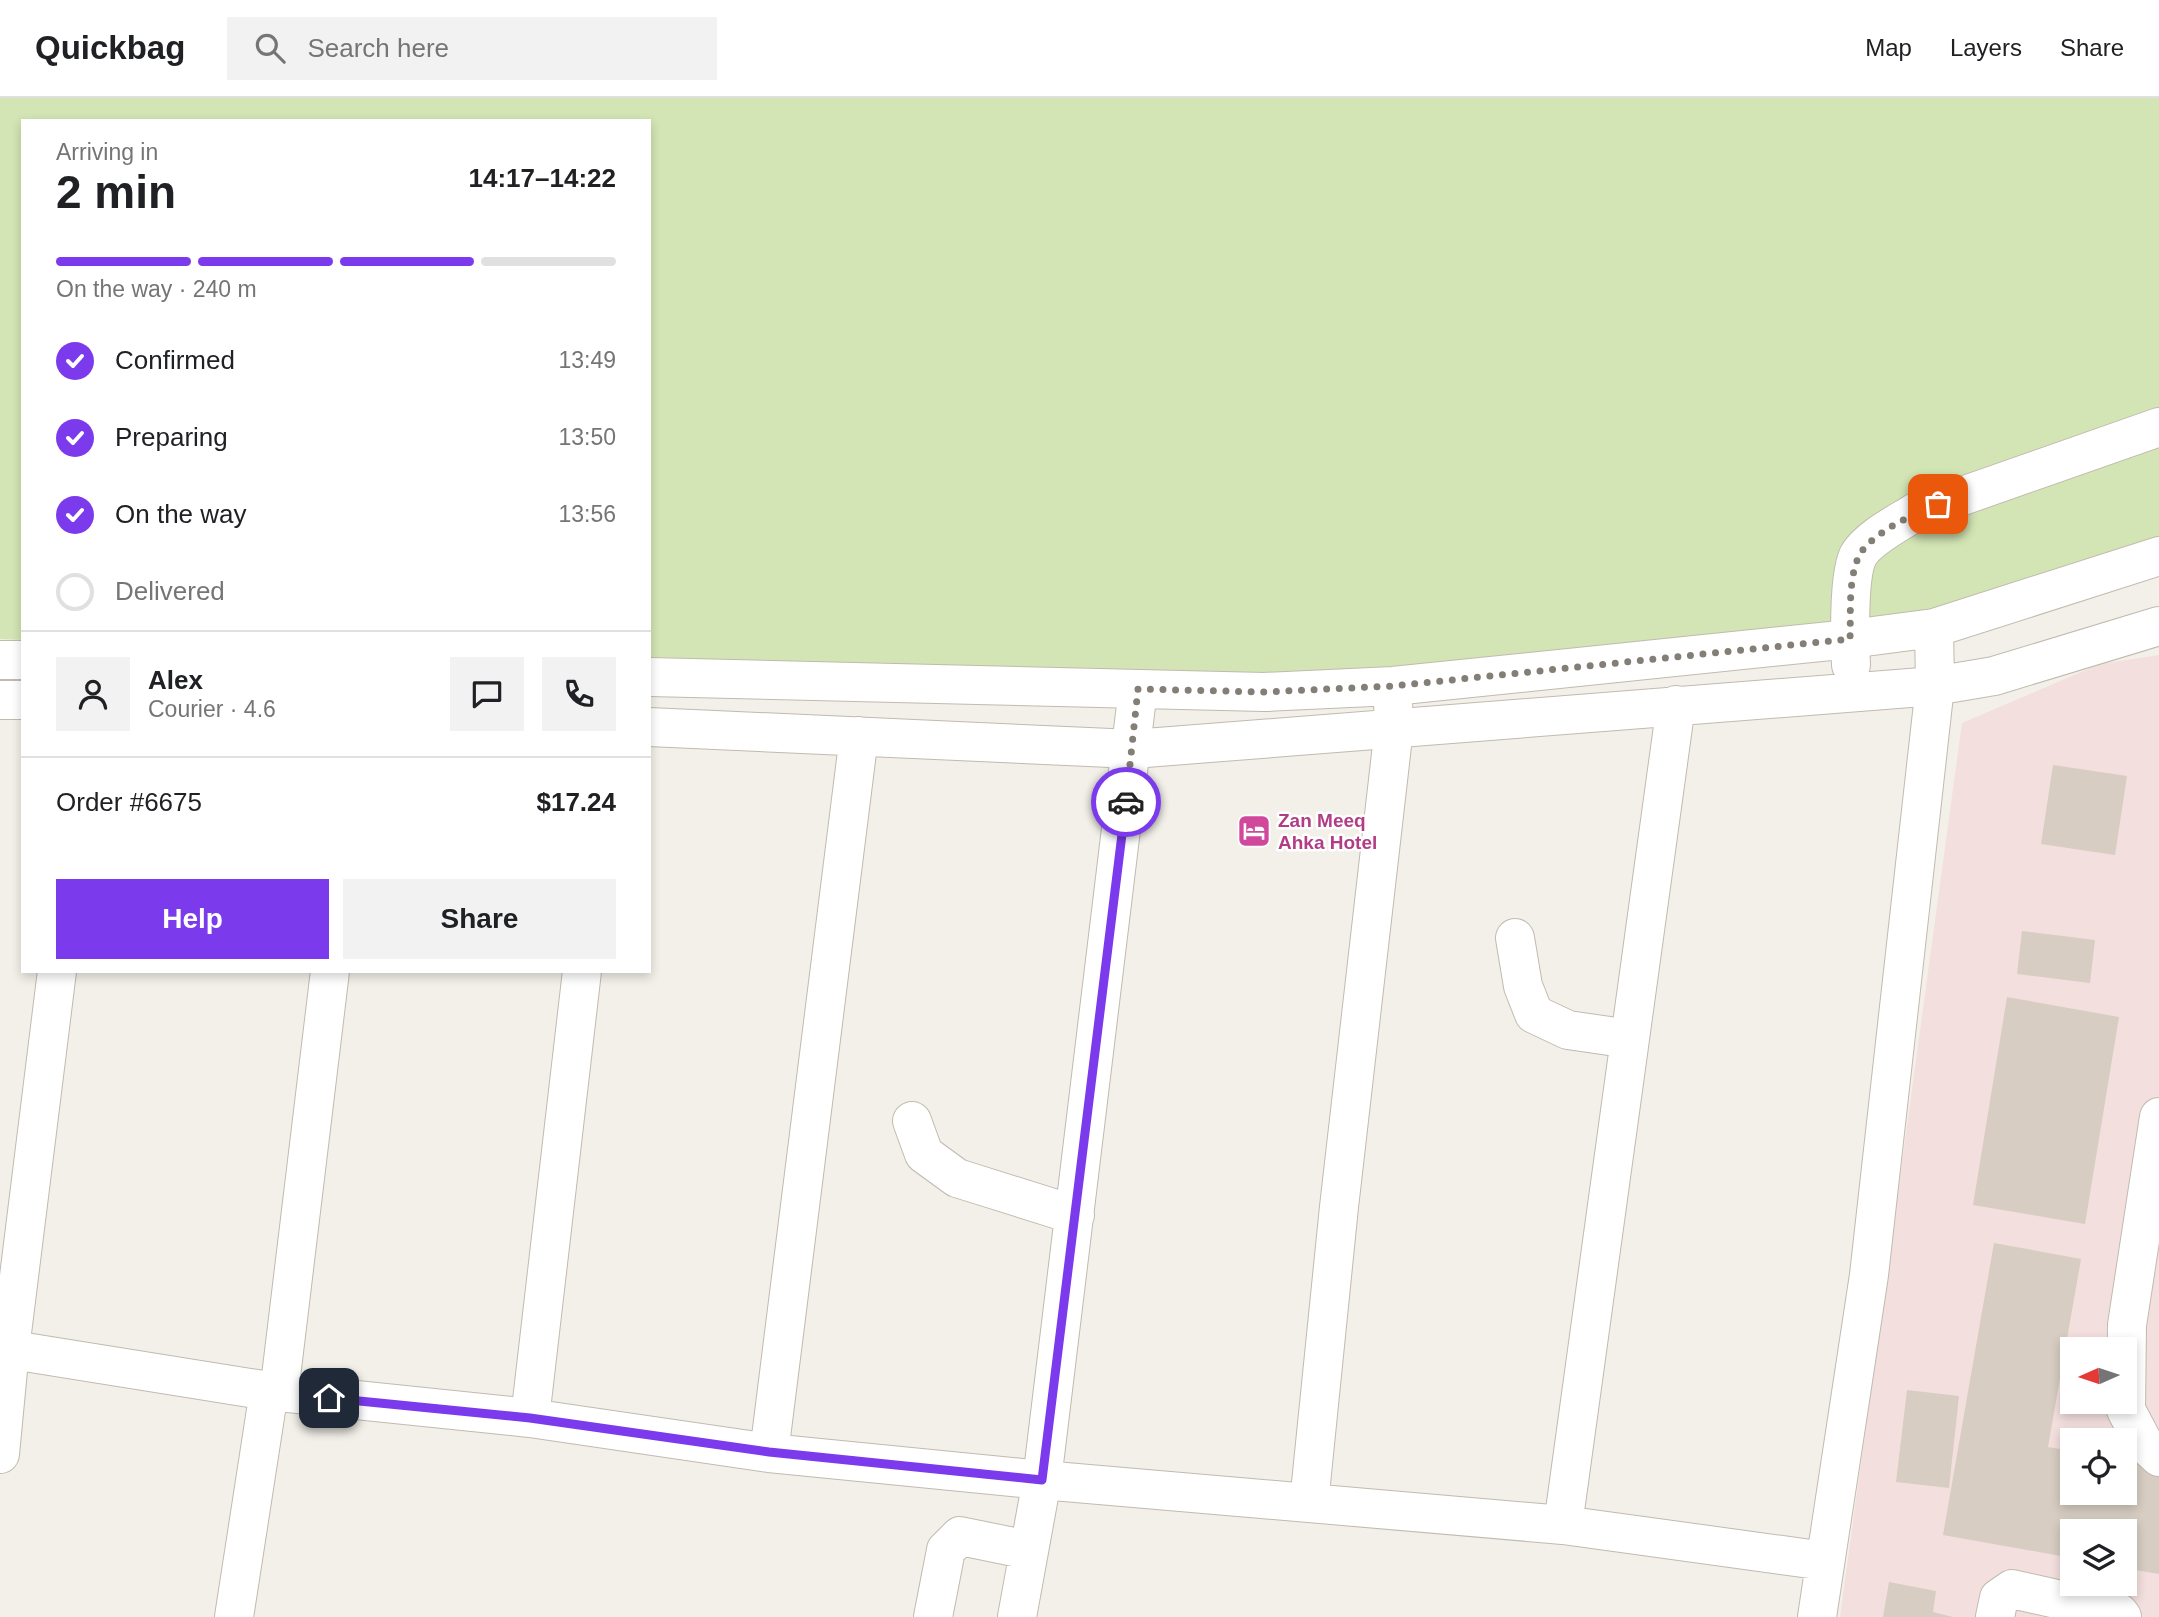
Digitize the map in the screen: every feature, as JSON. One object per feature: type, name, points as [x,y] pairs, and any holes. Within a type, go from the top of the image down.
[{"type":"street","points":[[1853,692],[1850,639],[1852,587],[1858,556],[1880,535],[1914,513],[2159,427]]},
{"type":"street","points":[[651,677],[1264,692],[1393,686],[1934,628],[2159,556]]},
{"type":"street","points":[[651,727],[1133,749],[1935,686],[1994,676],[2159,626]]},
{"type":"street","points":[[1817,1617],[1870,1275],[1935,686],[1934,628]]},
{"type":"street","points":[[0,660],[21,660]]},
{"type":"street","points":[[1309,1503],[1339,1207],[1394,728],[1393,686]]},
{"type":"street","points":[[1017,1617],[1042,1480],[1133,749],[1138,689]]},
{"type":"street","points":[[0,700],[21,700]]},
{"type":"street","points":[[1563,1525],[1676,705]]},
{"type":"street","points":[[769,1452],[859,736]]},
{"type":"street","points":[[1515,938],[1523,986],[1534,1014],[1568,1030],[1630,1039]]},
{"type":"street","points":[[0,1454],[5,1349],[57,973]]},
{"type":"street","points":[[234,1617],[274,1392],[330,973]]},
{"type":"street","points":[[530,1418],[582,973]]},
{"type":"street","points":[[2159,1117],[2150,1262],[2127,1325],[2126,1410],[2143,1442],[2159,1457]]},
{"type":"street","points":[[912,1121],[925,1154],[957,1178],[1075,1215]]},
{"type":"street","points":[[5,1349],[274,1392],[530,1418],[769,1452],[1042,1480],[1563,1525],[1825,1561]]},
{"type":"street","points":[[933,1617],[946,1550],[960,1536],[1028,1550]]},
{"type":"street","points":[[1995,1617],[1999,1598],[2012,1588],[2119,1614],[2122,1617]]},
{"type":"shaded area","points":[[2159,655],[2159,1617],[1840,1617],[1962,723],[2100,664]]},
{"type":"green space","points":[[0,98],[2159,98],[2159,568],[1812,643],[1255,679],[651,657],[651,119],[21,119],[21,640],[0,639]]},
{"type":"building","points":[[2053,765],[2127,776],[2115,855],[2041,844]]},
{"type":"building","points":[[2022,931],[2095,940],[2090,983],[2017,974]]},
{"type":"building","points":[[2007,997],[2119,1017],[2085,1224],[1973,1205]]},
{"type":"building","points":[[1994,1243],[2081,1259],[2067,1337],[2060,1337],[2060,1379],[2048,1447],[2060,1449],[2060,1505],[2137,1505],[2137,1462],[2159,1466],[2159,1574],[2137,1570],[2137,1519],[2060,1519],[2060,1556],[1943,1535]]},
{"type":"building","points":[[1907,1390],[1959,1396],[1949,1488],[1896,1482]]},
{"type":"building","points":[[1889,1582],[1936,1591],[1933,1612],[1953,1617],[1883,1617]]},
{"type":"way so far","points":[[1126,802],[1138,689],[1264,692],[1393,686],[1850,639],[1852,587],[1858,556],[1880,535],[1914,513],[1938,504]]},
{"type":"place","name":"Zan Meeq Ahka Hotel","points":[[1254,831]]},
{"type":"route","points":[[329,1398],[530,1418],[769,1452],[1042,1480],[1126,802]]}]
